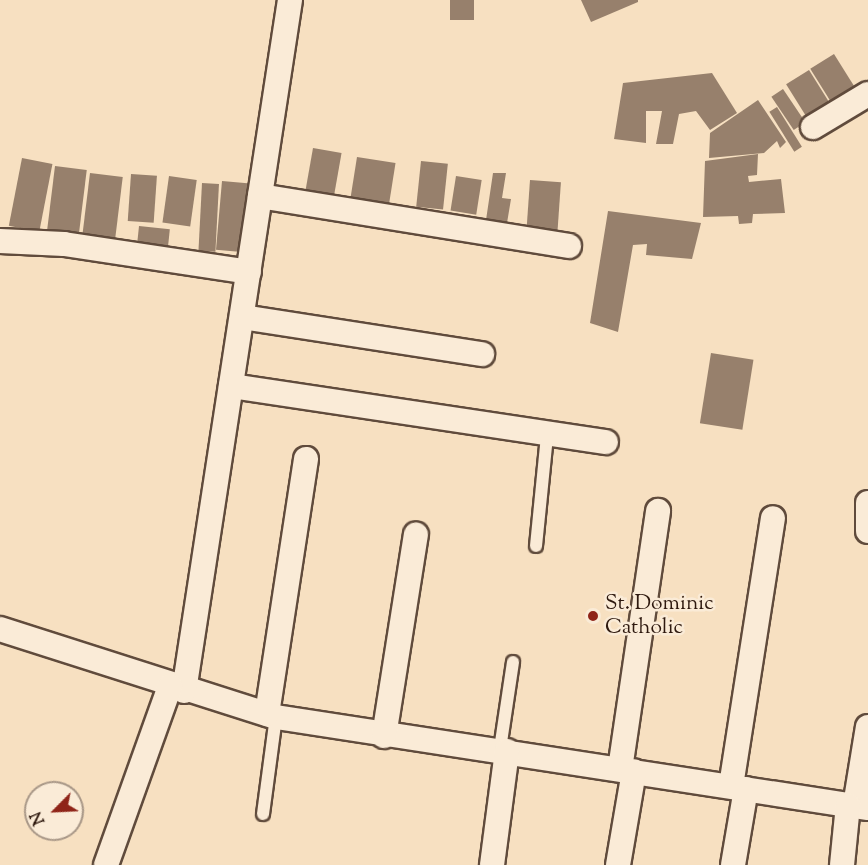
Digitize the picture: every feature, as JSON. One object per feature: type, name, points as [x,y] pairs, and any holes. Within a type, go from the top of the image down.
[{"type":"street","points":[[106,865],[177,689],[231,386],[291,0]]},
{"type":"street","points":[[813,127],[868,94]]},
{"type":"street","points":[[260,196],[569,246]]},
{"type":"street","points":[[0,241],[64,244],[249,272]]},
{"type":"street","points":[[242,317],[482,354]]},
{"type":"street","points":[[231,386],[606,442]]},
{"type":"street","points":[[272,715],[306,459]]},
{"type":"street","points":[[868,503],[868,531]]},
{"type":"street","points":[[618,865],[658,511]]},
{"type":"street","points":[[733,865],[739,787],[773,518]]},
{"type":"street","points":[[384,736],[416,535]]},
{"type":"street","points":[[0,629],[177,689],[272,715],[384,736],[504,750],[857,806]]},
{"type":"street","points":[[842,865],[857,806],[868,727]]},
{"type":"street","points":[[492,865],[504,750]]},
{"type":"lane","points":[[536,546],[547,435]]},
{"type":"lane","points":[[504,750],[513,662]]},
{"type":"lane","points":[[263,814],[272,715]]},
{"type":"building","points":[[450,0],[474,0],[474,20],[450,20]]},
{"type":"building","points":[[581,0],[638,0],[638,2],[591,22]]},
{"type":"building","points":[[834,54],[859,94],[835,109],[810,69]]},
{"type":"building","points":[[809,70],[833,109],[810,123],[786,84]]},
{"type":"building","points":[[712,73],[737,113],[710,130],[696,111],[679,114],[673,144],[656,144],[662,111],[646,111],[646,143],[614,139],[623,83]]},
{"type":"building","points":[[783,89],[805,122],[794,130],[771,97]]},
{"type":"building","points":[[758,100],[786,142],[780,148],[777,141],[764,153],[709,158],[710,133]]},
{"type":"building","points":[[777,107],[802,147],[794,152],[769,112]]},
{"type":"building","points":[[313,148],[342,153],[334,198],[305,193]]},
{"type":"building","points":[[758,154],[757,175],[748,176],[749,182],[781,179],[785,213],[753,214],[752,223],[739,224],[738,216],[703,217],[705,161]]},
{"type":"building","points":[[357,157],[396,163],[387,218],[348,212]]},
{"type":"building","points":[[22,158],[52,164],[39,232],[9,226]]},
{"type":"building","points":[[421,161],[448,164],[443,210],[416,207]]},
{"type":"building","points":[[55,166],[87,170],[78,241],[46,237]]},
{"type":"building","points":[[90,173],[123,177],[114,245],[82,240]]},
{"type":"building","points":[[493,173],[506,173],[502,198],[511,199],[507,223],[486,220]]},
{"type":"building","points":[[131,174],[157,176],[154,223],[128,221]]},
{"type":"building","points":[[169,176],[197,180],[190,226],[162,223]]},
{"type":"building","points":[[456,176],[482,180],[476,215],[451,211]]},
{"type":"building","points":[[530,180],[561,182],[557,234],[526,232]]},
{"type":"building","points":[[222,181],[256,184],[250,253],[216,250]]},
{"type":"building","points":[[202,183],[219,184],[215,252],[198,251]]},
{"type":"building","points":[[608,211],[701,223],[692,259],[646,255],[647,244],[633,245],[618,332],[590,323]]},
{"type":"building","points":[[139,226],[170,229],[168,247],[137,244]]},
{"type":"building","points":[[711,353],[753,360],[742,430],[700,423]]},
{"type":"place","name":"St. Dominic Catholic","points":[[593,616]]}]
